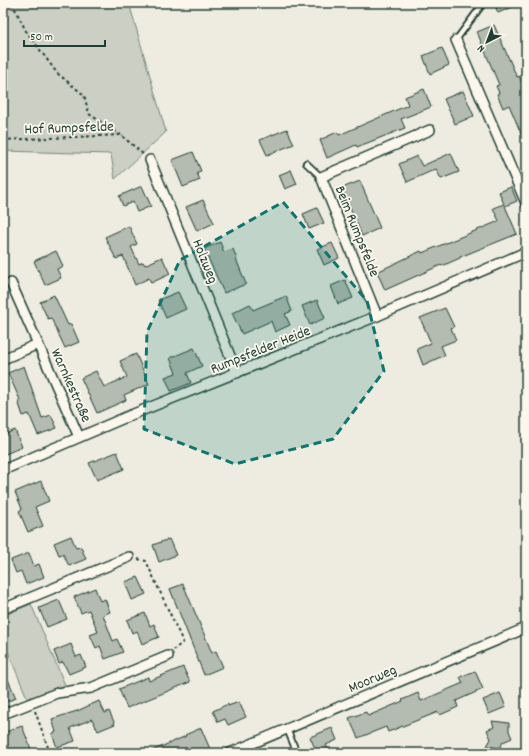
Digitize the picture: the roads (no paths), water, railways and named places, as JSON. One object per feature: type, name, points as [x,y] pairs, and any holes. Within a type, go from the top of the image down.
[{"type":"street","points":[[456,40],[526,203]]},
{"type":"street","name":"Beim Rumpsfelde","points":[[377,316],[322,177],[430,130]]},
{"type":"street","name":"Holzweg","points":[[150,160],[237,373]]},
{"type":"street","name":"Rumpsfelder Heide","points":[[3,470],[79,437],[377,316],[526,252]]},
{"type":"street","name":"Warnkestraße","points":[[12,283],[79,437]]},
{"type":"street","name":"Warnkestraße","points":[[3,359],[38,344]]},
{"type":"street","points":[[3,609],[129,557]]},
{"type":"street","name":"Moorweg","points":[[230,753],[526,628]]},
{"type":"street","points":[[3,714],[56,693],[90,688],[168,656]]},
{"type":"lane","points":[[456,40],[482,5]]},
{"type":"lane","points":[[306,163],[322,177]]},
{"type":"lane","points":[[287,728],[297,753]]},
{"type":"lane","points":[[520,753],[526,750]]}]
